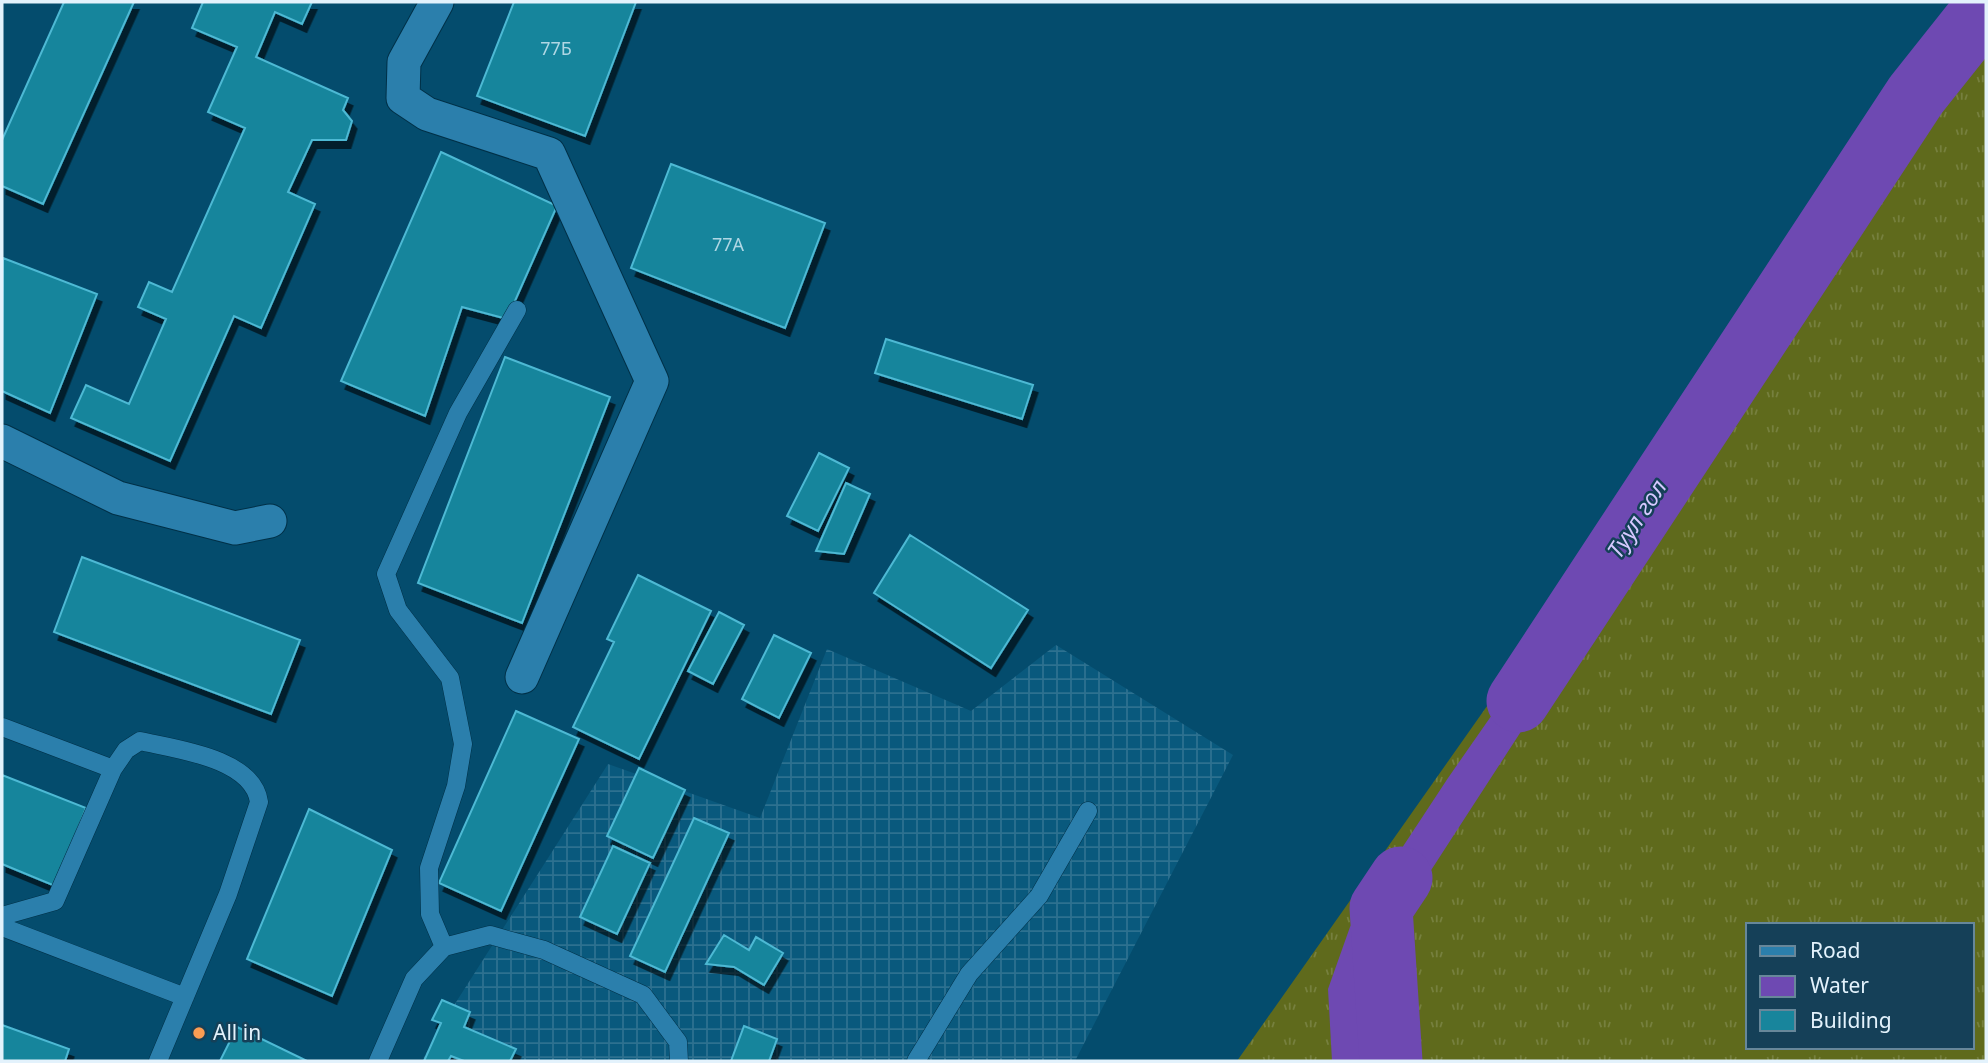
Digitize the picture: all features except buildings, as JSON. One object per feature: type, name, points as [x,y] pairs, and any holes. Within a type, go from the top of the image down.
[{"type":"street","points":[[437,2],[404,62],[403,98],[426,114],[549,154],[652,381],[522,677]]},
{"type":"street","points":[[2,442],[118,498],[235,528],[270,521]]},
{"type":"lane","points":[[443,947],[430,914],[429,868],[456,786],[463,744],[450,678],[398,610],[386,574],[458,413],[517,310]]},
{"type":"lane","points":[[2,727],[113,769]]},
{"type":"lane","points":[[2,916],[55,901],[113,769],[126,750],[140,741],[207,755],[246,778],[257,788],[259,802],[228,894],[158,1061]]},
{"type":"lane","points":[[916,1061],[969,974],[1039,896],[1088,811]]},
{"type":"lane","points":[[2,927],[185,997]]},
{"type":"lane","points":[[378,1061],[414,979],[443,947],[490,935],[544,950],[643,995],[678,1042],[679,1061]]},
{"type":"shaded area","points":[[1056,645],[1233,755],[1075,1061],[422,1061],[444,1021],[608,764],[760,818],[827,649],[971,711]]},
{"type":"green space","points":[[1983,2],[1986,2],[1986,1061],[1237,1061]]},
{"type":"water","points":[[1558,620],[1579,642],[1415,895],[1366,994],[1386,1061],[1332,1061],[1328,989],[1350,927],[1448,778]]},
{"type":"waterway","name":"Туул гол","points":[[1518,701],[1916,95],[1986,7]]},
{"type":"waterway","name":"Туул гол","points":[[1391,1061],[1381,908],[1401,878]]},
{"type":"place","name":"All in","points":[[199,1033]]}]
